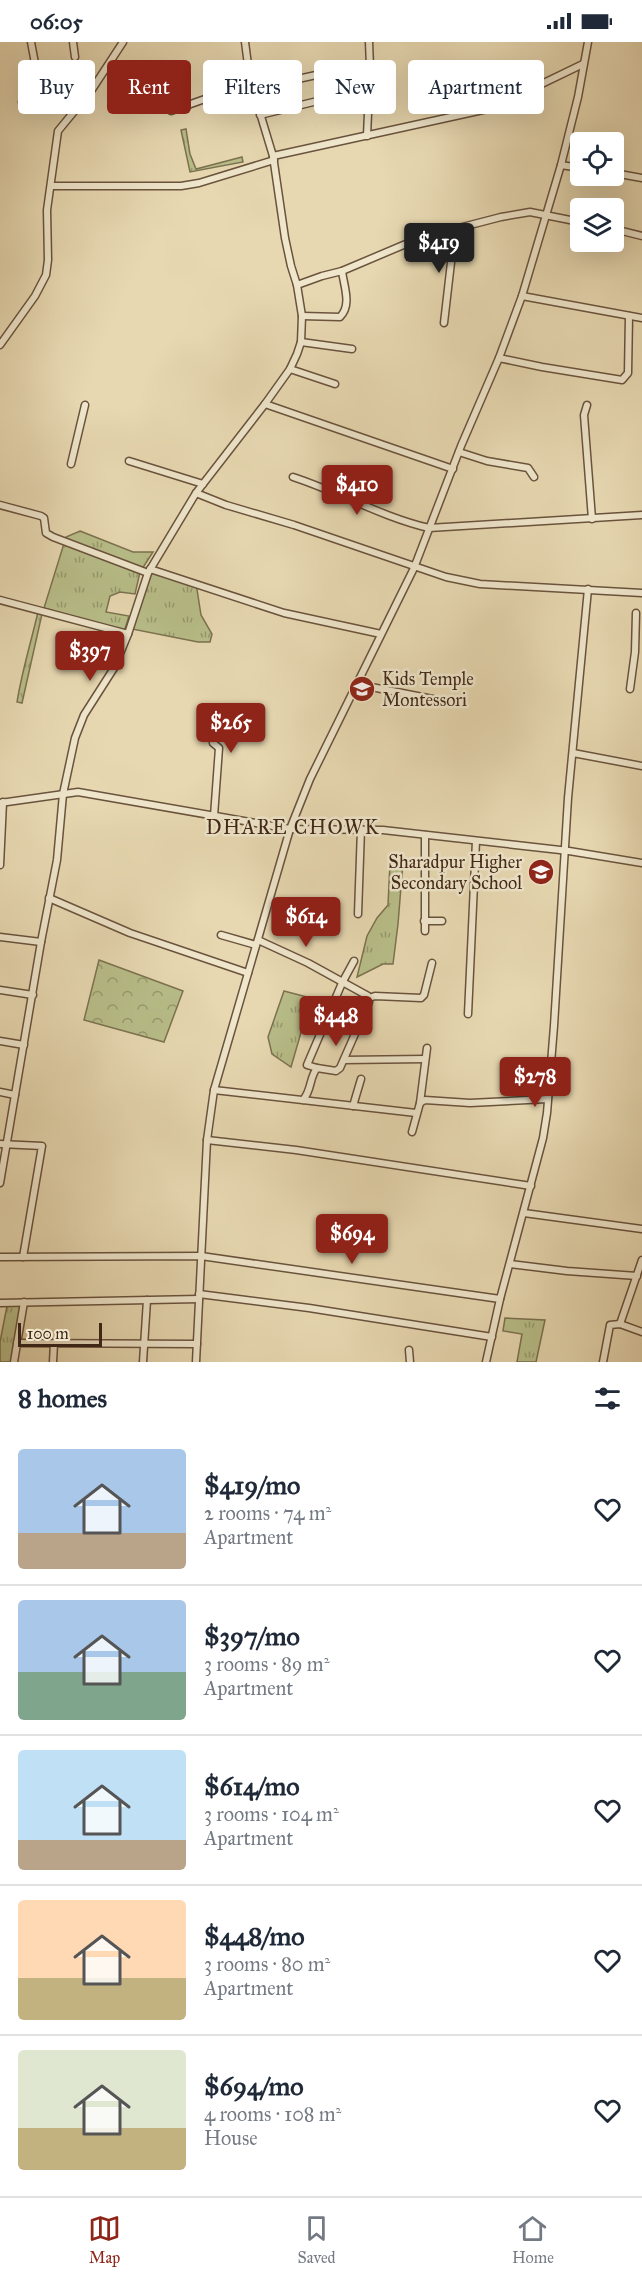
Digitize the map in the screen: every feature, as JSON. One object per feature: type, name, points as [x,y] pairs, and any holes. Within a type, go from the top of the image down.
[{"type":"street","points":[[31,42],[34,60]]},
{"type":"street","points":[[73,42],[75,57]]},
{"type":"street","points":[[95,86],[123,42]]},
{"type":"street","points":[[245,42],[247,60]]},
{"type":"street","points":[[369,42],[370,60]]},
{"type":"street","points":[[196,1362],[207,1140],[214,1090],[290,829],[310,779],[414,567],[499,358],[522,296],[561,165],[578,97],[588,42]]},
{"type":"street","points":[[51,186],[181,186],[199,183],[274,158],[492,108],[583,64]]},
{"type":"street","points":[[0,1183],[4,1144],[15,1095],[57,860],[63,794],[75,738],[84,715],[114,668],[149,571],[196,494],[290,369],[301,342],[302,316],[297,285],[285,238],[274,158],[260,115],[314,102]]},
{"type":"street","points":[[0,345],[35,296],[46,275],[48,260],[46,224],[58,132],[73,114]]},
{"type":"street","points":[[367,136],[368,114]]},
{"type":"street","points":[[561,165],[570,166]]},
{"type":"street","points":[[624,175],[642,178]]},
{"type":"street","points":[[297,285],[342,271],[412,240],[508,215],[530,212],[570,220]]},
{"type":"street","points":[[444,323],[455,228]]},
{"type":"street","points":[[624,232],[642,236]]},
{"type":"street","points":[[302,316],[340,317],[345,312],[347,304],[342,271]]},
{"type":"street","points":[[522,296],[642,318]]},
{"type":"street","points":[[499,358],[542,368],[622,380],[628,373],[629,316]]},
{"type":"street","points":[[301,342],[352,349]]},
{"type":"street","points":[[290,369],[335,384]]},
{"type":"street","points":[[265,404],[453,468]]},
{"type":"street","points":[[71,464],[85,405]]},
{"type":"street","points":[[587,405],[585,415],[592,519]]},
{"type":"street","points":[[459,452],[488,461],[528,468],[534,477]]},
{"type":"street","points":[[129,461],[203,484]]},
{"type":"street","points":[[293,477],[410,524],[429,528],[642,516]]},
{"type":"street","points":[[196,494],[446,577],[480,584],[642,592]]},
{"type":"street","points":[[0,505],[42,516],[46,533],[53,537],[149,571],[276,611],[381,634]]},
{"type":"street","points":[[486,1362],[544,1130],[554,1026],[564,850],[588,588]]},
{"type":"street","points":[[0,600],[128,634]]},
{"type":"street","points":[[630,689],[638,652],[636,613]]},
{"type":"street","points":[[356,684],[453,704]]},
{"type":"street","points":[[213,743],[219,748],[214,816]]},
{"type":"street","points":[[573,753],[642,766]]},
{"type":"street","points":[[0,865],[2,802],[78,792],[290,829],[361,829],[425,835],[564,850],[642,863]]},
{"type":"street","points":[[358,914],[361,829]]},
{"type":"street","points":[[424,931],[425,835]]},
{"type":"street","points":[[468,1014],[477,841]]},
{"type":"street","points":[[50,898],[130,933],[248,973]]},
{"type":"street","points":[[424,921],[442,921]]},
{"type":"street","points":[[221,934],[257,942],[308,963],[369,998]]},
{"type":"street","points":[[0,937],[41,942]]},
{"type":"street","points":[[354,961],[342,981],[307,1065],[336,1071],[340,1068],[369,998]]},
{"type":"street","points":[[369,998],[375,996],[421,998],[424,995],[432,963]]},
{"type":"street","points":[[0,990],[33,995]]},
{"type":"street","points":[[0,1041],[24,1045]]},
{"type":"street","points":[[412,1132],[420,1103],[427,1048]]},
{"type":"street","points":[[344,1060],[425,1059]]},
{"type":"street","points":[[303,1100],[309,1093],[317,1068]]},
{"type":"street","points":[[353,1106],[361,1079]]},
{"type":"street","points":[[214,1090],[416,1113]]},
{"type":"street","points":[[0,1092],[15,1095]]},
{"type":"street","points":[[420,1103],[425,1100],[470,1103],[547,1099]]},
{"type":"street","points":[[207,1140],[296,1150],[531,1186]]},
{"type":"street","points":[[4,1144],[42,1146],[23,1257]]},
{"type":"street","points":[[524,1213],[642,1230]]},
{"type":"street","points":[[0,1257],[201,1256],[500,1299]]},
{"type":"street","points":[[620,1324],[642,1260]]},
{"type":"street","points":[[510,1264],[637,1276]]},
{"type":"street","points":[[0,1303],[147,1300],[199,1296],[320,1309],[492,1337]]},
{"type":"street","points":[[143,1362],[147,1300]]},
{"type":"street","points":[[14,1362],[24,1302]]},
{"type":"street","points":[[603,1362],[608,1328],[613,1323],[642,1332]]},
{"type":"street","points":[[17,1343],[197,1344]]},
{"type":"street","points":[[53,1362],[54,1343]]},
{"type":"street","points":[[409,1350],[410,1362]]},
{"type":"green space","points":[[186,129],[190,154],[196,169],[242,157],[243,162],[190,172],[181,130]]},
{"type":"green space","points":[[80,531],[133,552],[153,552],[140,572],[135,594],[120,592],[110,596],[106,612],[129,616],[125,629],[121,630],[44,608],[66,537]]},
{"type":"green space","points":[[152,566],[196,583],[201,615],[212,634],[210,642],[198,642],[132,629]]},
{"type":"green space","points":[[38,612],[42,614],[22,703],[17,702],[24,668]]},
{"type":"green space","points":[[403,862],[393,964],[383,964],[357,977],[367,936],[377,918],[388,905],[390,863]]},
{"type":"green space","points":[[99,960],[183,991],[164,1042],[84,1020]]},
{"type":"green space","points":[[284,991],[311,998],[291,1067],[272,1054],[268,1037]]},
{"type":"green space","points":[[7,1306],[21,1306],[15,1362],[0,1362],[0,1342]]},
{"type":"green space","points":[[505,1318],[545,1320],[536,1362],[517,1362],[522,1334],[503,1331]]},
{"type":"place","name":"Kids Temple Montessori","points":[[362,689]]},
{"type":"place","name":"Sharadpur Higher Secondary School","points":[[541,872]]},
{"type":"district","name":"DHARE CHOWK","points":[[293,827]]}]
